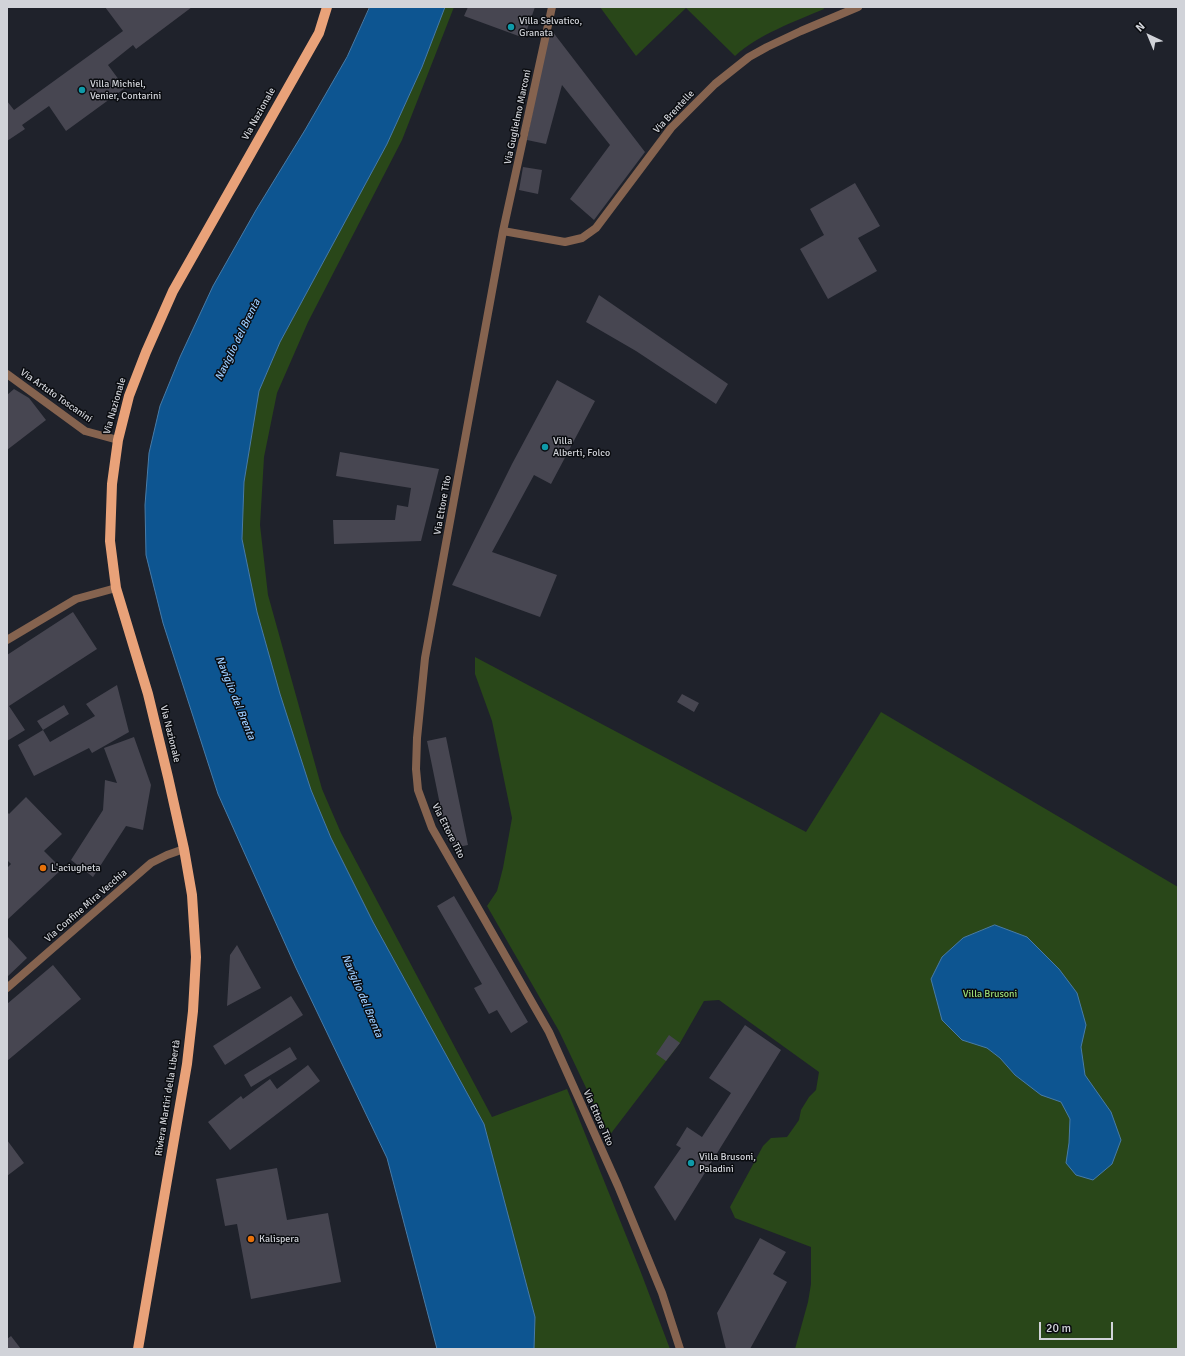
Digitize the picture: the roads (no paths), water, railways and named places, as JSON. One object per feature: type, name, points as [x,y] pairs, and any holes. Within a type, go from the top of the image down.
[{"type":"main road","name":"Via Nazionale","points":[[184,849],[148,694],[116,588],[110,541],[112,484],[118,440],[134,382],[173,291],[319,33],[327,7]]},
{"type":"main road","name":"Riviera Martiri della Libertà","points":[[138,1349],[187,1064],[193,1011],[196,957],[195,925],[192,895],[184,849]]},
{"type":"street","name":"Via Guglielmo Marconi","points":[[503,231],[552,7]]},
{"type":"street","name":"Via Brentelle","points":[[503,231],[565,242],[576,240],[587,235],[596,228],[671,128],[715,84],[750,57],[767,47],[800,31],[858,7]]},
{"type":"street","name":"Via Ettore Tito","points":[[503,231],[425,658],[416,738],[418,790],[432,828],[549,1032],[621,1193],[662,1292],[680,1349]]},
{"type":"street","name":"Via Artuto Toscanini","points":[[7,374],[85,431],[118,440]]},
{"type":"street","points":[[7,640],[76,599],[116,588]]},
{"type":"street","name":"Via Confine Mira Vecchia","points":[[7,988],[150,863],[184,849]]},
{"type":"water","name":"Naviglio del Brenta","points":[[370,7],[445,7],[422,67],[387,144],[280,342],[259,391],[244,482],[242,539],[257,612],[280,694],[311,790],[331,838],[373,922],[484,1124],[535,1317],[534,1349],[437,1349],[387,1158],[296,968],[218,794],[163,623],[146,555],[145,505],[149,453],[160,406],[180,357],[213,286],[256,210],[305,130],[347,57]]},
{"type":"water","points":[[995,925],[1027,937],[1059,969],[1077,993],[1086,1025],[1081,1047],[1085,1075],[1111,1112],[1121,1140],[1112,1164],[1093,1180],[1076,1175],[1066,1163],[1070,1119],[1061,1102],[1041,1095],[1015,1075],[1000,1058],[987,1048],[962,1040],[942,1020],[931,979],[942,957],[963,938]]},
{"type":"place","name":"Villa Selvatico, Granata","points":[[511,27]]},
{"type":"place","name":"Villa Michiel, Venier, Contarini","points":[[82,90]]},
{"type":"place","name":"Villa Alberti, Folco","points":[[545,447]]},
{"type":"place","name":"L'aciugheta","points":[[43,868]]},
{"type":"place","name":"Villa Brusoni, Paladini","points":[[691,1163]]},
{"type":"place","name":"Kalispera","points":[[251,1239]]},
{"type":"park label","name":"Villa Brusoni","points":[[990,994]]}]
